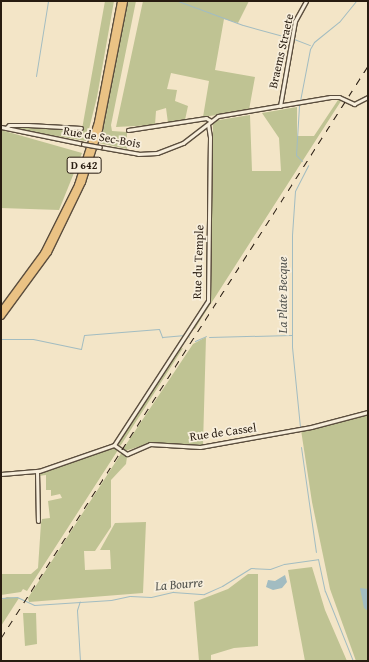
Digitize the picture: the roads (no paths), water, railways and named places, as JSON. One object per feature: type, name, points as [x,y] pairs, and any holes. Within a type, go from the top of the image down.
[{"type":"highway","name":"D 642","points":[[1,310],[48,244],[79,180],[96,122],[120,1]]},
{"type":"highway","name":"D 642","points":[[1,316],[46,256],[80,187],[99,129],[124,1]]},
{"type":"street","name":"Braems Straete","points":[[280,106],[295,22],[306,1]]},
{"type":"street","name":"Rue de Sec-Bois","points":[[1,127],[138,154],[160,152],[183,143],[218,116],[336,96],[355,104],[368,97]]},
{"type":"street","name":"Rue de Sec-Bois","points":[[128,130],[206,118],[210,121]]},
{"type":"street","name":"Rue de Sec-Bois","points":[[6,128],[9,125],[81,128]]},
{"type":"street","name":"Rue du Temple","points":[[114,445],[208,301],[210,143],[208,125]]},
{"type":"street","name":"Rue de Cassel","points":[[114,445],[129,454],[148,445],[200,447],[300,429],[368,412]]},
{"type":"street","points":[[1,474],[37,471],[114,445]]},
{"type":"street","points":[[37,471],[38,521]]},
{"type":"water","points":[[285,575],[287,582],[282,588],[273,590],[266,587],[268,580],[275,581]]},
{"type":"water","points":[[360,588],[368,589],[368,611],[364,608]]},
{"type":"waterway","points":[[36,76],[48,1]]},
{"type":"waterway","points":[[178,1],[243,25],[290,38]]},
{"type":"waterway","name":"La Plate Becque","points":[[302,161],[296,155],[299,106],[310,49],[314,42],[339,22],[356,1]]},
{"type":"waterway","points":[[294,39],[310,45]]},
{"type":"waterway","name":"La Plate Becque","points":[[300,427],[292,347],[292,235],[295,191],[308,165]]},
{"type":"waterway","points":[[1,339],[33,339],[81,349],[84,335],[159,329],[162,337],[185,335]]},
{"type":"waterway","points":[[209,337],[292,335]]},
{"type":"waterway","points":[[195,341],[206,336]]},
{"type":"waterway","points":[[301,447],[316,552]]},
{"type":"waterway","name":"La Bourre","points":[[1,598],[17,597],[34,605],[111,600],[130,596],[151,597],[173,592],[204,594],[222,586],[251,568],[270,569],[284,564],[318,559],[325,591],[353,661]]},
{"type":"waterway","points":[[80,601],[77,610],[80,661]]},
{"type":"railway","points":[[1,638],[368,66]]}]
